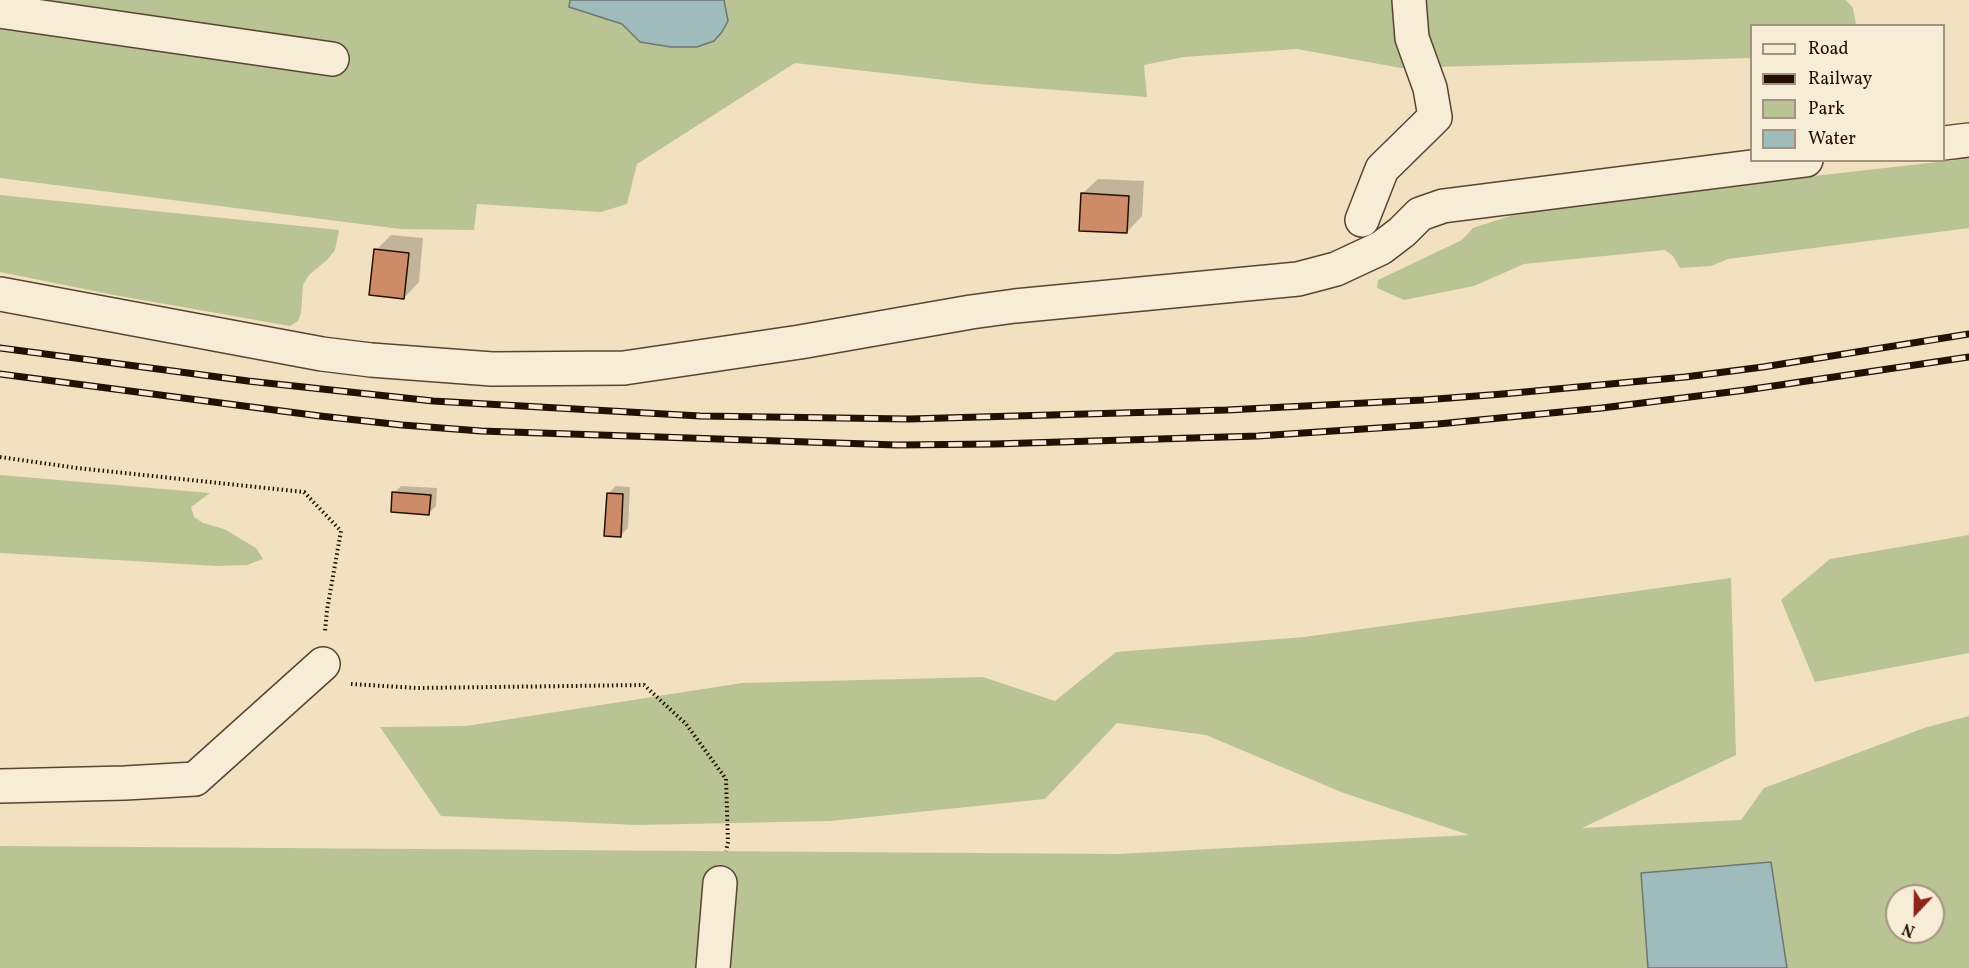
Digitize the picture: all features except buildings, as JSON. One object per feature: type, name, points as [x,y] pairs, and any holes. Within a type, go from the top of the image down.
[{"type":"lane","points":[[1362,220],[1382,169],[1435,117],[1430,88],[1412,38],[1409,0]]},
{"type":"lane","points":[[0,11],[332,59]]},
{"type":"lane","points":[[1945,143],[1969,140]]},
{"type":"lane","points":[[0,294],[322,354],[371,360],[492,369],[624,368],[800,342],[1015,306],[1298,279],[1336,269],[1381,248],[1420,214],[1443,206],[1790,162]]},
{"type":"lane","points":[[0,786],[195,779],[323,664]]},
{"type":"lane","points":[[713,968],[720,883]]},
{"type":"path","points":[[0,457],[77,468],[304,492],[341,531],[327,610],[323,664],[348,683],[417,688],[644,685],[686,724],[726,779],[728,842],[720,883]]},
{"type":"green space","points":[[0,0],[1846,0],[1853,8],[1856,24],[1750,24],[1750,58],[1401,68],[1297,49],[1184,57],[1144,65],[1147,97],[980,84],[795,63],[637,164],[627,204],[601,212],[477,204],[474,230],[400,229],[0,178]]},
{"type":"green space","points":[[1969,159],[1969,228],[1728,259],[1711,266],[1680,268],[1673,256],[1665,250],[1524,264],[1474,286],[1404,300],[1377,288],[1378,280],[1462,240],[1473,228],[1538,207]]},
{"type":"green space","points":[[0,195],[339,230],[335,250],[309,275],[303,285],[301,313],[298,321],[290,326],[0,272]]},
{"type":"green space","points":[[0,475],[210,493],[191,507],[194,517],[203,523],[224,529],[256,548],[263,559],[247,565],[216,566],[0,553]]},
{"type":"green space","points":[[1969,535],[1969,653],[1815,682],[1781,600],[1830,559]]},
{"type":"green space","points":[[1731,578],[1736,755],[1582,828],[1741,820],[1764,788],[1924,728],[1969,716],[1969,968],[0,968],[0,846],[1118,854],[1469,835],[1341,792],[1206,735],[1117,723],[1045,799],[830,821],[637,825],[441,816],[380,727],[466,726],[742,683],[983,677],[1055,701],[1116,652],[1304,637]]},
{"type":"water","points":[[570,0],[724,0],[728,21],[714,41],[697,47],[671,47],[640,42],[622,24],[569,7]]},
{"type":"water","points":[[1771,862],[1787,968],[1648,968],[1641,873]]},
{"type":"railway","points":[[0,348],[248,381],[433,401],[700,416],[909,419],[1227,410],[1503,394],[1685,377],[1763,367],[1969,334]]},
{"type":"railway","points":[[0,374],[402,425],[481,431],[897,445],[1258,436],[1438,424],[1602,408],[1746,390],[1969,357]]}]
